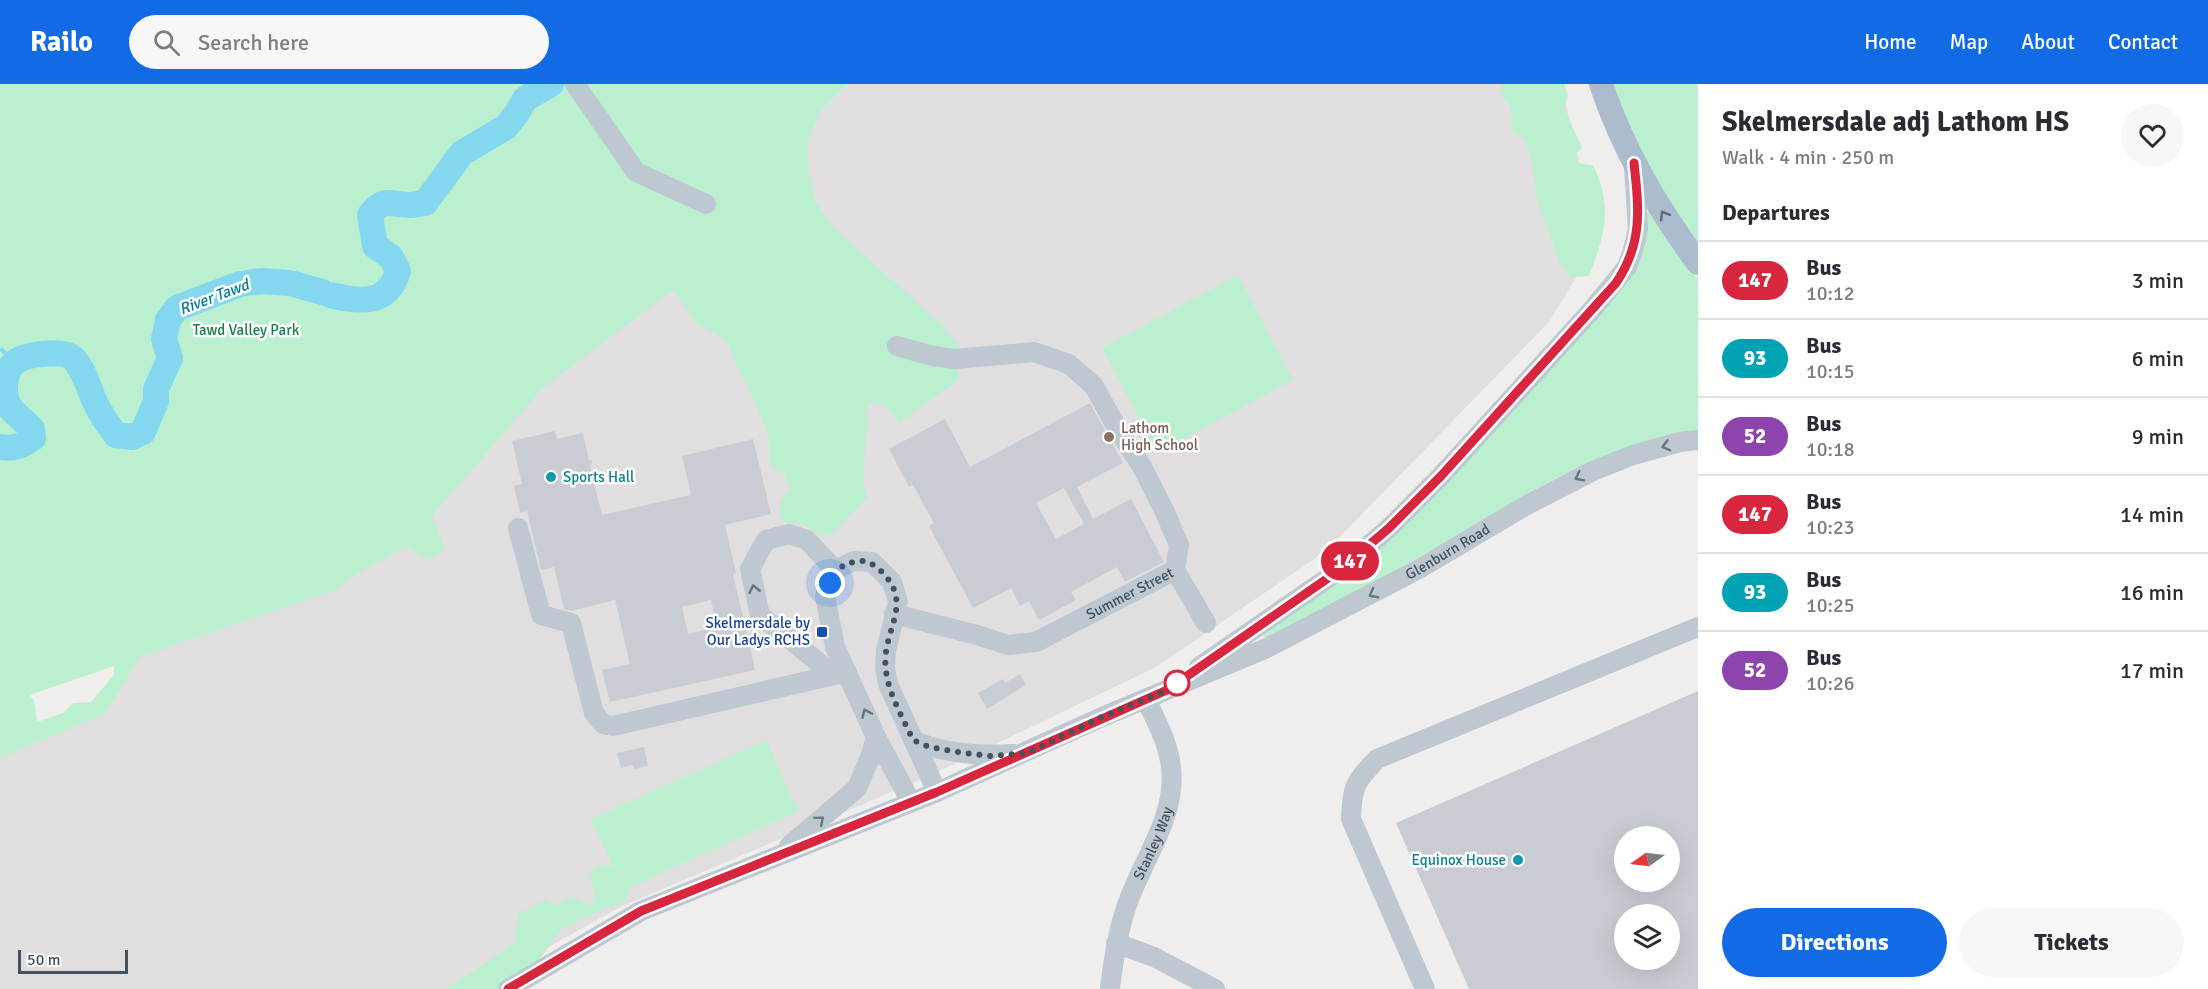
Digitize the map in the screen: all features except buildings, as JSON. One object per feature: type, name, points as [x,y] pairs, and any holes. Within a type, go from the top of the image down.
[{"type":"main road","points":[[1601,84],[1613,120],[1634,163],[1666,219],[1698,263]]},
{"type":"street","points":[[577,88],[636,172],[706,204]]},
{"type":"street","name":"Glenburn Road","points":[[1167,690],[1341,569],[1389,528],[1441,476],[1591,311],[1627,267],[1633,250],[1638,229],[1634,163]]},
{"type":"street","name":"Summer Street","points":[[894,615],[977,634],[1008,645],[1036,642],[1175,570],[1179,544],[1160,501],[1094,386],[1069,364],[1034,352],[955,359],[933,356],[897,346]]},
{"type":"street","name":"Glenburn Road","points":[[508,989],[641,911],[937,792],[1267,648],[1419,569],[1525,506],[1593,471],[1634,455],[1680,442],[1698,440]]},
{"type":"street","points":[[518,528],[541,615],[571,623],[594,713],[603,724],[613,726],[840,673]]},
{"type":"street","points":[[835,570],[807,540],[789,534],[766,540],[750,569],[760,615],[840,673]]},
{"type":"street","points":[[911,802],[840,673],[825,596],[835,570],[854,561],[872,562],[892,582],[898,602],[886,650],[885,669],[889,686],[937,792]]},
{"type":"street","points":[[1175,570],[1206,623]]},
{"type":"street","points":[[1425,989],[1351,819],[1351,800],[1355,782],[1377,759],[1698,627]]},
{"type":"street","name":"Stanley Way","points":[[1110,989],[1116,943],[1126,908],[1142,867],[1163,825],[1170,801],[1171,767],[1166,741],[1146,699]]},
{"type":"street","points":[[775,857],[857,788],[876,737]]},
{"type":"street","points":[[913,740],[929,747],[964,753],[991,756],[1027,753]]},
{"type":"street","points":[[1116,943],[1154,957],[1215,989]]},
{"type":"shaded area","points":[[824,84],[1561,84],[1598,241],[1549,322],[1326,551],[1156,667],[927,777],[620,907],[474,989],[0,989],[0,747],[94,709],[165,622],[539,384]]},
{"type":"green space","name":"Tawd Valley Park","points":[[0,84],[847,84],[821,111],[808,138],[808,169],[814,199],[833,227],[941,324],[961,348],[957,362],[959,380],[899,423],[886,405],[868,402],[863,483],[867,498],[834,532],[822,536],[806,526],[782,521],[779,503],[790,490],[785,474],[771,468],[768,432],[725,339],[697,324],[673,290],[543,388],[432,516],[445,550],[428,560],[406,546],[345,581],[336,590],[140,657],[105,714],[0,758]],"holes":[[[114,666],[114,675],[91,702],[73,703],[63,713],[37,722],[34,700],[29,695]]]},
{"type":"green space","points":[[1501,84],[1564,84],[1568,95],[1564,108],[1582,148],[1575,154],[1578,163],[1593,165],[1605,207],[1603,234],[1589,276],[1572,277],[1561,266],[1537,199],[1532,162],[1524,138],[1513,132],[1511,108],[1502,96]]},
{"type":"green space","points":[[1614,84],[1698,84],[1698,247],[1664,197],[1629,127]]},
{"type":"green space","points":[[1649,211],[1682,260],[1698,279],[1698,432],[1660,439],[1624,450],[1556,478],[1386,576],[1265,638],[1263,635],[1307,604],[1609,302],[1646,212]]},
{"type":"green space","points":[[1238,275],[1293,380],[1157,453],[1102,348]]},
{"type":"green space","points":[[766,740],[798,811],[627,889],[629,894],[624,903],[604,908],[562,929],[535,965],[498,989],[445,989],[516,941],[518,914],[546,900],[554,906],[572,896],[589,905],[596,900],[589,872],[600,865],[613,866],[591,819]]},
{"type":"waterway","name":"River Tawd","points":[[330,295],[362,300],[372,299],[387,291],[398,271],[391,257],[375,246],[370,215],[384,203],[410,205],[425,203],[462,153],[506,127],[525,99],[551,84]]},
{"type":"waterway","name":"River Tawd","points":[[0,447],[18,446],[33,438],[32,429],[11,409],[5,395],[8,371],[20,359],[53,353],[73,358],[83,372],[96,405],[110,427],[116,435],[132,437],[143,432],[156,401],[156,389],[170,358],[164,339],[168,320],[177,308],[240,284],[261,281],[290,283],[322,292]]},
{"type":"waterway","points":[[2,350],[15,363]]},
{"type":"bus line","name":"147","points":[[508,989],[641,911],[937,792],[1167,690],[1341,569],[1389,528],[1441,476],[1616,283],[1627,267],[1638,229],[1634,163]]},
{"type":"place","name":"Lathom High School","points":[[1109,437]]},
{"type":"place","name":"Sports Hall","points":[[551,477]]},
{"type":"place","name":"Skelmersdale by Our Ladys RCHS","points":[[822,632]]},
{"type":"place","name":"Equinox House","points":[[1518,860]]},
{"type":"route","points":[[830,583],[835,570],[854,561],[872,562],[892,582],[898,602],[886,650],[885,669],[889,686],[913,740],[929,747],[991,756],[1027,753],[1102,717],[1167,690],[1185,678],[1177,683]]}]
